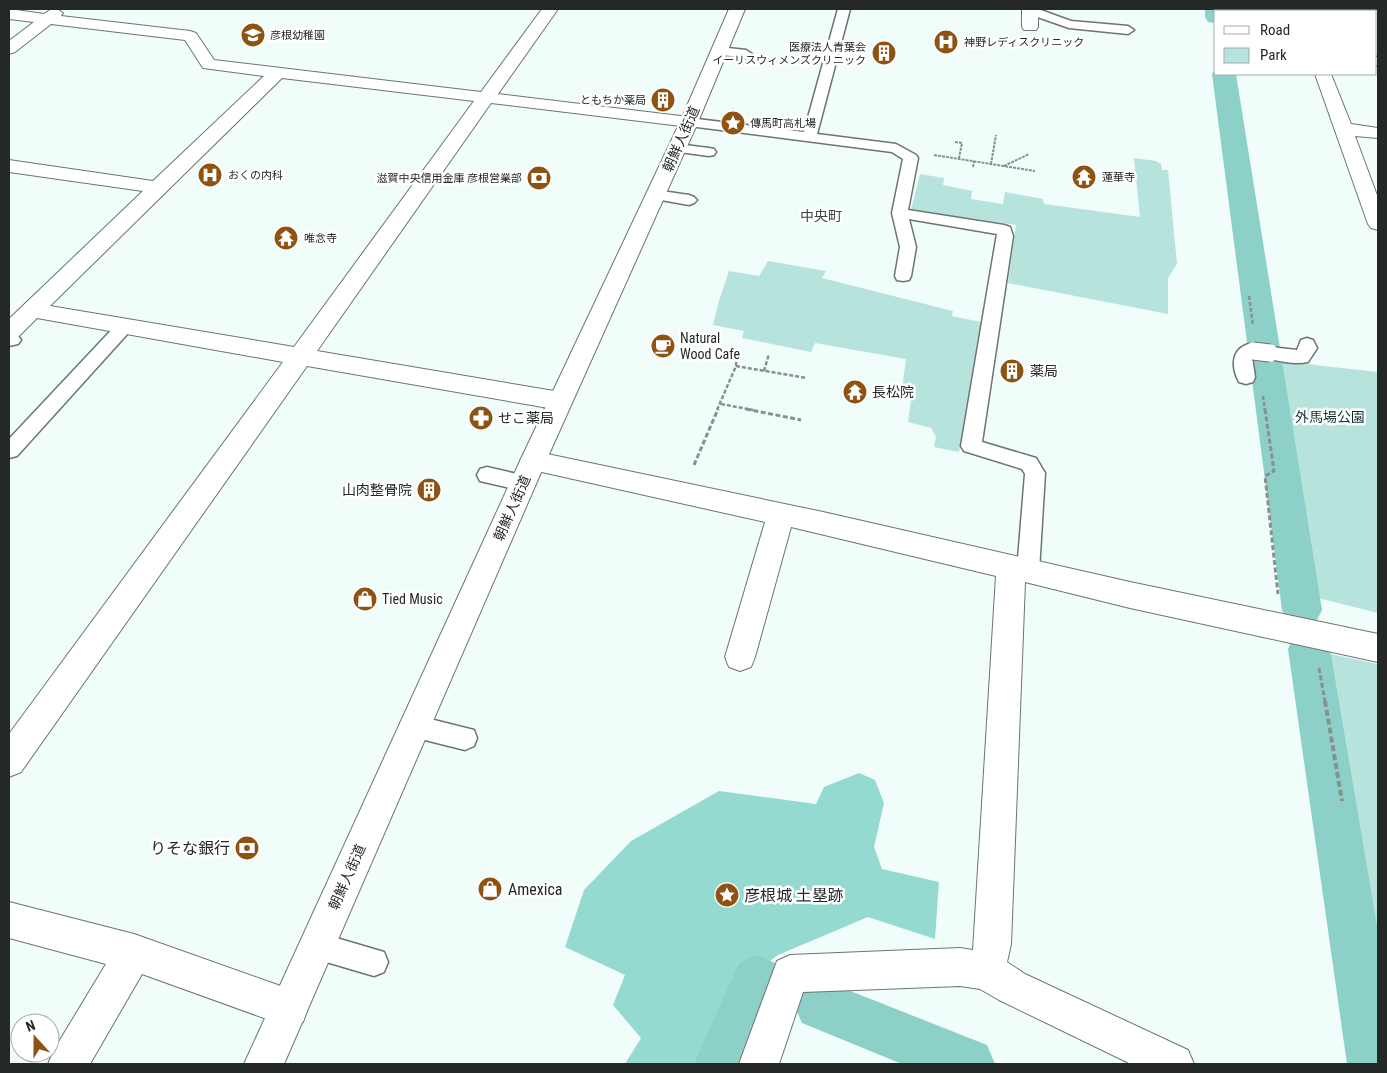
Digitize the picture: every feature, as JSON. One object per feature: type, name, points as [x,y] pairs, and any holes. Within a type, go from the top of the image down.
[{"type":"street","points":[[9,49],[62,9]]},
{"type":"street","points":[[9,761],[28,727],[159,545],[275,395],[315,326],[408,197],[461,137],[485,97],[550,9]]},
{"type":"street","name":"朝鮮人街道","points":[[264,1064],[560,401],[689,122],[737,9]]},
{"type":"street","points":[[1030,9],[1030,27]]},
{"type":"street","points":[[19,13],[48,19],[190,36],[209,64],[345,77],[485,97],[689,122]]},
{"type":"street","points":[[10,337],[31,310],[154,195],[278,72]]},
{"type":"street","points":[[1323,75],[1378,224]]},
{"type":"street","points":[[1342,129],[1378,133]]},
{"type":"street","points":[[13,169],[154,195]]},
{"type":"street","points":[[31,310],[298,357],[353,370],[560,401]]},
{"type":"street","points":[[528,472],[682,493],[781,514],[955,559],[1076,577],[1282,627],[1313,632],[1378,648]]},
{"type":"street","points":[[740,657],[781,514]]},
{"type":"street","points":[[986,971],[1004,897],[1019,569]]},
{"type":"street","points":[[9,920],[134,953],[289,1008]]},
{"type":"street","points":[[68,1064],[134,953]]},
{"type":"street","points":[[759,1064],[790,974],[960,967],[986,971],[1012,987],[1174,1064]]},
{"type":"lane","points":[[809,138],[844,9]]},
{"type":"lane","points":[[1030,9],[1069,24],[1123,30]]},
{"type":"lane","points":[[719,50],[746,54]]},
{"type":"lane","points":[[689,122],[896,148],[911,158],[902,181],[900,213],[908,247],[903,276]]},
{"type":"lane","points":[[677,148],[709,152]]},
{"type":"lane","points":[[655,196],[689,200]]},
{"type":"lane","points":[[900,213],[1004,230],[1006,236],[992,333],[979,414],[971,446],[1029,464],[1036,473],[1019,569]]},
{"type":"lane","points":[[10,451],[124,327]]},
{"type":"lane","points":[[1246,378],[1243,354],[1249,350],[1302,358],[1308,348],[1308,344]]},
{"type":"lane","points":[[487,475],[528,472]]},
{"type":"lane","points":[[414,727],[465,738]]},
{"type":"lane","points":[[316,946],[374,962]]},
{"type":"path","points":[[991,164],[996,135]]},
{"type":"path","points":[[955,142],[962,143],[959,158]]},
{"type":"path","points":[[904,154],[912,151],[1035,171]]},
{"type":"path","points":[[1003,166],[1029,154]]},
{"type":"path","points":[[973,167],[974,161]]},
{"type":"path","points":[[1249,296],[1253,326]]},
{"type":"path","points":[[682,493],[736,366],[737,350]]},
{"type":"path","points":[[764,371],[768,354]]},
{"type":"path","points":[[736,366],[807,378]]},
{"type":"path","points":[[1263,394],[1274,471],[1265,476],[1282,627]]},
{"type":"path","points":[[720,404],[801,420]]},
{"type":"path","points":[[1313,632],[1342,801]]},
{"type":"green space","points":[[1134,158],[1156,161],[1161,164],[1162,170],[1168,170],[1177,264],[1168,278],[1168,314],[1008,283],[1016,225],[911,210],[920,174],[944,178],[943,185],[972,191],[971,199],[1003,204],[1005,192],[1043,199],[1044,204],[1140,217]]},
{"type":"green space","points":[[768,261],[826,271],[822,278],[953,311],[952,316],[981,322],[959,452],[934,447],[936,437],[931,428],[908,422],[912,392],[902,390],[906,359],[815,343],[811,352],[742,338],[744,331],[713,325],[729,271],[759,276]]},
{"type":"green space","name":"外馬場公園","points":[[1270,360],[1378,372],[1378,613],[1314,597]]},
{"type":"green space","points":[[1321,652],[1378,664],[1378,929],[1374,927]]},
{"type":"green space","points":[[859,773],[875,780],[884,803],[874,847],[882,869],[939,882],[935,939],[868,917],[778,955],[751,975],[709,1064],[625,1064],[641,1038],[613,1005],[625,975],[565,947],[584,890],[631,841],[719,791],[816,804],[824,787]]},
{"type":"waterway","points":[[1224,75],[1302,610]]},
{"type":"waterway","points":[[1309,649],[1374,1064]]},
{"type":"waterway","points":[[721,1064],[757,981]]},
{"type":"waterway","points":[[820,1005],[968,1064]]},
{"type":"place","name":"彦根幼稚園","points":[[253,35]]},
{"type":"place","name":"神野レディスクリニック","points":[[946,42]]},
{"type":"place","name":"医療法人青葉会 イーリスウィメンズクリニック","points":[[884,53]]},
{"type":"place","name":"ともちか薬局","points":[[663,100]]},
{"type":"place","name":"傳馬町高札場","points":[[733,123]]},
{"type":"place","name":"おくの内科","points":[[210,175]]},
{"type":"place","name":"蓮華寺","points":[[1084,177]]},
{"type":"place","name":"滋賀中央信用金庫 彦根営業部","points":[[539,178]]},
{"type":"place","name":"唯念寺","points":[[286,238]]},
{"type":"place","name":"Natural Wood Cafe","points":[[663,346]]},
{"type":"place","name":"薬局","points":[[1012,371]]},
{"type":"place","name":"長松院","points":[[855,392]]},
{"type":"place","name":"せこ薬局","points":[[481,418]]},
{"type":"place","name":"山肉整骨院","points":[[429,490]]},
{"type":"place","name":"Tied Music","points":[[365,599]]},
{"type":"place","name":"りそな銀行","points":[[247,848]]},
{"type":"place","name":"Amexica","points":[[490,889]]},
{"type":"place","name":"彦根城 土塁跡","points":[[727,895]]},
{"type":"district","name":"中央町","points":[[821,216]]}]
